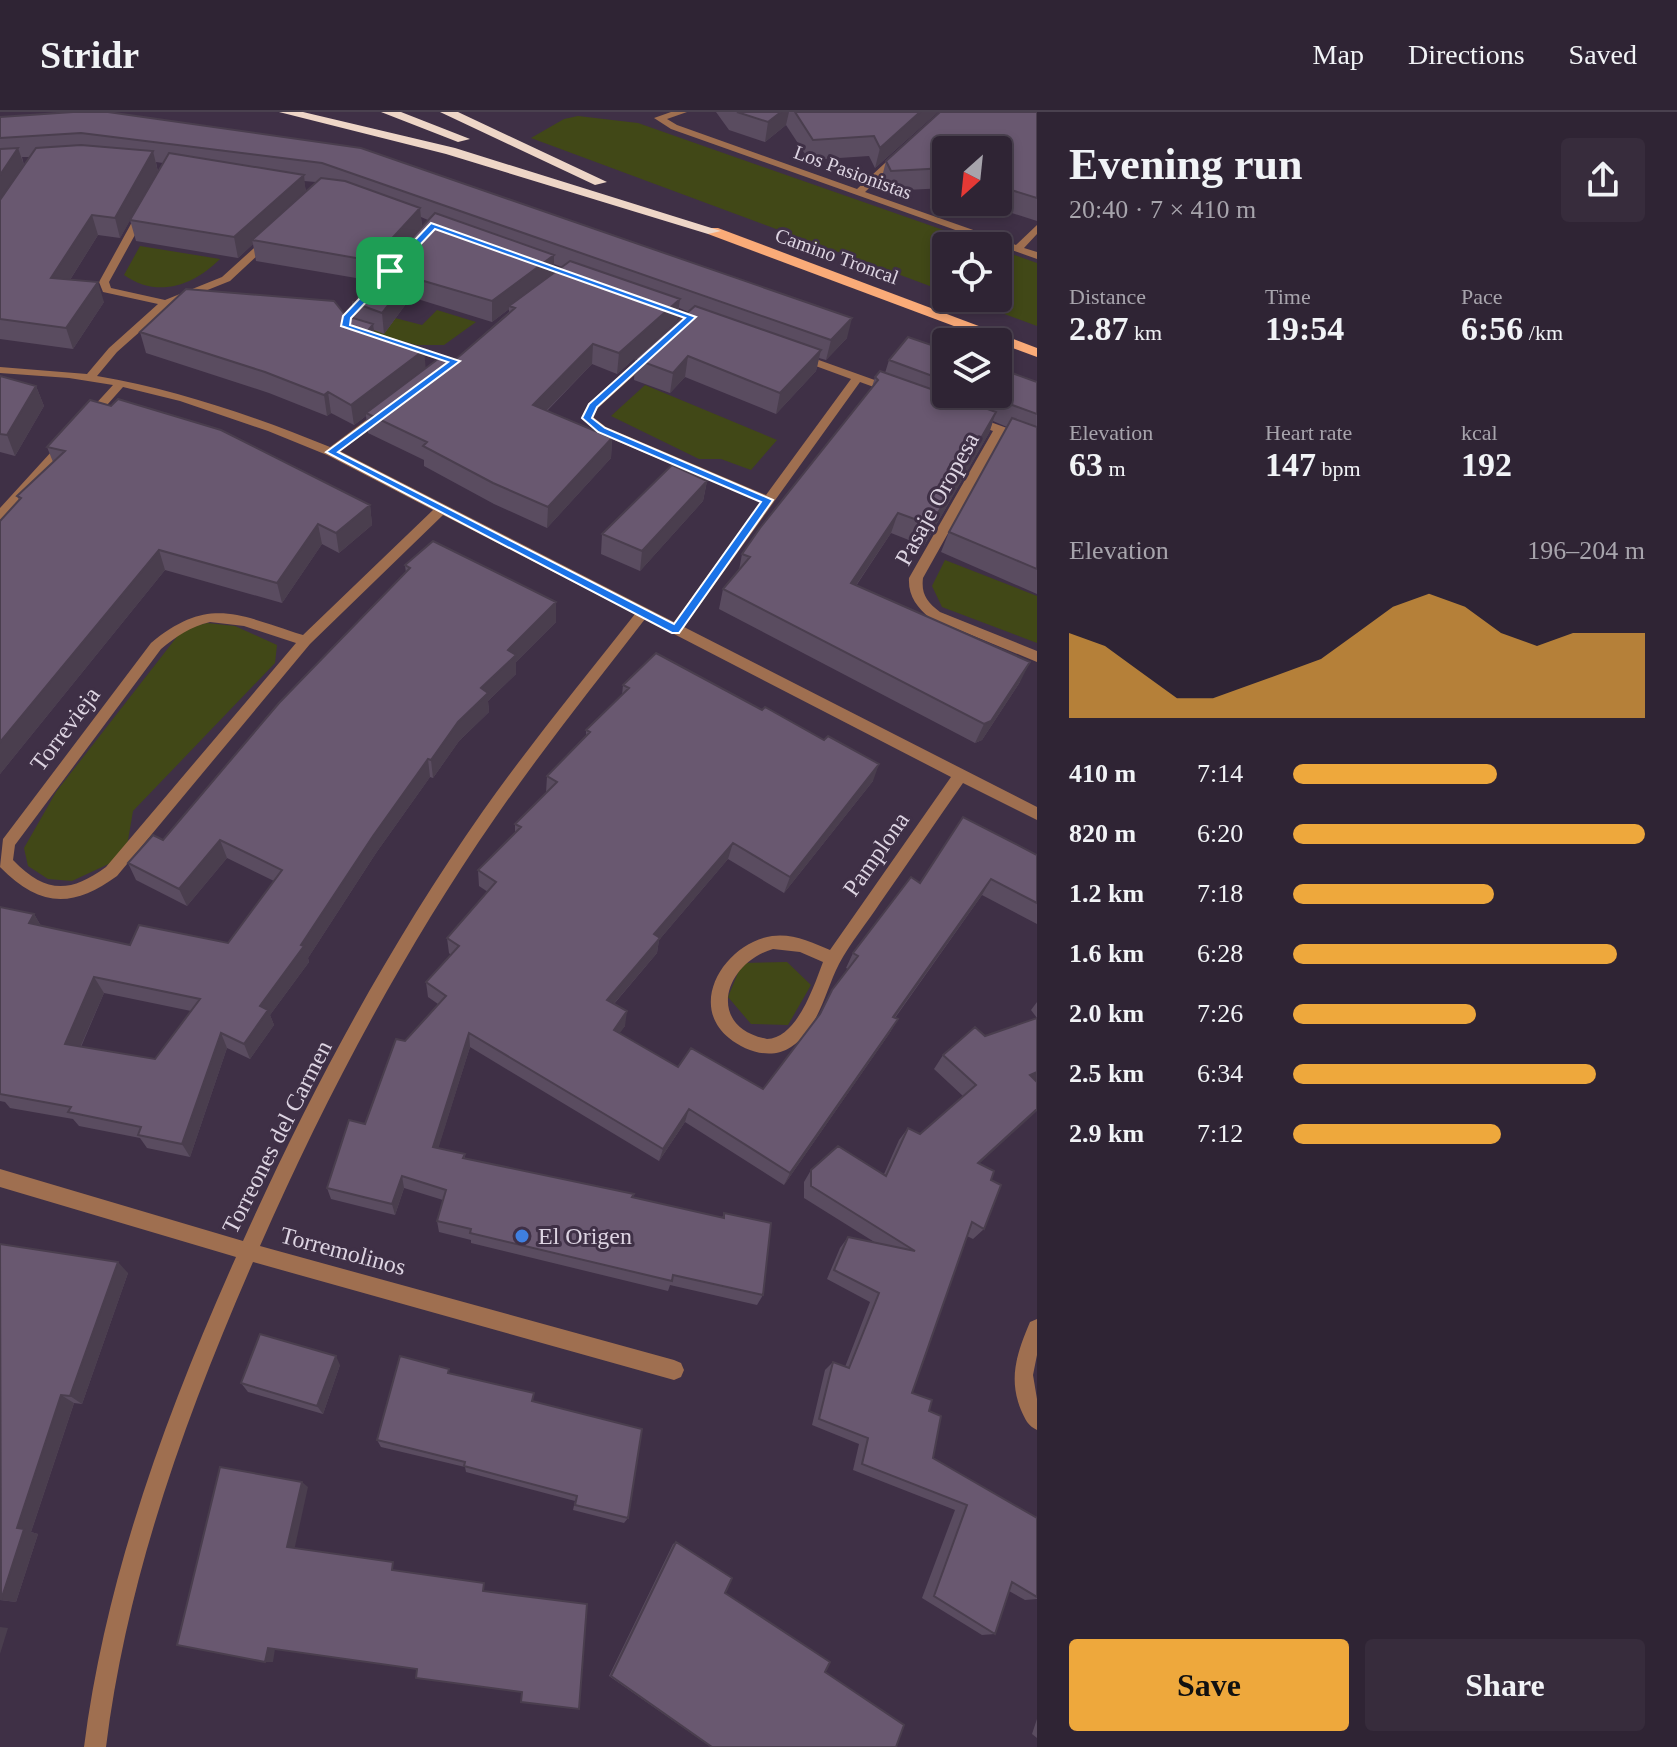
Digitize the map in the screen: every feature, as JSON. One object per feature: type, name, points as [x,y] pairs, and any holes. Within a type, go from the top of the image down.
[{"type":"highway","points":[[286,112],[437,147],[713,231]]},
{"type":"highway","points":[[388,112],[713,231]]},
{"type":"highway","points":[[447,112],[713,231]]},
{"type":"main road","name":"Camino Troncal","points":[[713,231],[1037,353]]},
{"type":"street","name":"Los Pasionistas","points":[[682,112],[659,118],[674,127],[1037,256]]},
{"type":"street","points":[[858,193],[914,141]]},
{"type":"street","points":[[145,208],[104,282],[107,290],[166,303]]},
{"type":"street","points":[[1017,250],[1037,228]]},
{"type":"street","points":[[90,377],[113,350],[166,303],[226,279],[280,230]]},
{"type":"street","points":[[393,343],[455,361]]},
{"type":"street","points":[[659,347],[581,420],[768,500]]},
{"type":"street","points":[[444,369],[467,352]]},
{"type":"street","points":[[789,352],[901,393]]},
{"type":"street","points":[[0,370],[90,377],[186,398],[258,420],[331,452],[959,777],[1036,811]]},
{"type":"street","points":[[675,630],[858,377]]},
{"type":"street","points":[[0,516],[120,384]]},
{"type":"street","points":[[331,452],[398,403]]},
{"type":"street","points":[[957,414],[1037,443]]},
{"type":"street","name":"Pasaje Oropesa","points":[[1000,430],[916,578],[915,588],[922,605],[935,615],[1037,657]]},
{"type":"street","name":"Torrevieja","points":[[305,641],[229,617],[203,616],[176,627],[156,646],[8,843],[5,862],[16,875],[36,889],[59,895],[80,893],[103,880],[128,858],[139,837],[305,641],[441,509]]},
{"type":"street","name":"Torreones del Carmen","points":[[95,1747],[101,1685],[155,1477],[246,1251],[340,1063],[470,842],[642,614]]},
{"type":"street","name":"Pamplona","points":[[833,959],[801,945],[773,942],[754,944],[736,960],[722,982],[718,995],[724,1026],[752,1043],[779,1046],[792,1037],[808,1012],[833,959],[959,777]]},
{"type":"street","name":"Torremolinos","points":[[0,1178],[246,1251],[674,1370]]},
{"type":"street","points":[[1037,1329],[1026,1354],[1021,1384],[1037,1420]]},
{"type":"green space","points":[[578,116],[638,123],[949,232],[932,232],[932,287],[531,138],[564,119]]},
{"type":"green space","points":[[140,246],[220,259],[187,282],[175,286],[150,286],[124,275]]},
{"type":"green space","points":[[1012,254],[1037,263],[1037,326],[999,312],[1012,312]]},
{"type":"green space","points":[[437,310],[476,322],[444,345],[416,345],[354,327],[368,311],[422,325]]},
{"type":"green space","points":[[645,385],[777,440],[751,470],[721,459],[699,459],[611,416]]},
{"type":"green space","points":[[945,560],[1037,596],[1037,643],[942,607],[932,586]]},
{"type":"green space","points":[[207,623],[235,626],[277,645],[275,663],[133,811],[127,846],[115,861],[72,881],[48,879],[28,866],[24,848],[56,792],[183,629]]},
{"type":"green space","points":[[787,962],[811,985],[788,1025],[751,1024],[728,997],[742,963]]},
{"type":"building","points":[[108,112],[361,148],[852,318],[831,340],[322,163],[81,133],[0,138],[0,117]]},
{"type":"building","points":[[737,112],[781,112],[768,122]]},
{"type":"building","points":[[795,112],[920,112],[880,148],[874,136],[813,140]]},
{"type":"building","points":[[940,112],[1037,112],[1037,198],[1012,190],[1012,136],[932,136],[932,169],[891,171],[886,161]]},
{"type":"building","points":[[81,145],[153,151],[115,218],[92,215],[51,278],[98,282],[66,328],[0,319],[0,200],[36,148]]},
{"type":"building","points":[[18,148],[0,175],[0,149]]},
{"type":"building","points":[[169,153],[304,175],[234,237],[130,220]]},
{"type":"building","points":[[321,178],[345,181],[420,208],[361,272],[362,259],[252,240]]},
{"type":"building","points":[[435,213],[554,255],[492,301],[410,277],[382,313],[352,302],[357,302],[358,296]]},
{"type":"building","points":[[570,261],[680,299],[619,353],[593,344],[533,405],[612,438],[548,507],[493,483],[423,446],[427,442],[366,413],[442,356],[455,360],[515,308],[509,306]]},
{"type":"building","points":[[186,289],[334,301],[346,316],[373,324],[367,332],[424,350],[351,405],[328,392],[324,395],[265,372],[140,332]]},
{"type":"building","points":[[695,306],[821,350],[780,393],[688,356],[673,373],[635,359]]},
{"type":"building","points":[[908,337],[932,345],[932,376],[889,360]]},
{"type":"building","points":[[880,371],[932,389],[932,408],[985,408],[996,412],[931,525],[898,513],[851,583],[1030,662],[991,721],[984,724],[723,589],[750,557],[742,554],[760,528],[878,380],[875,377]]},
{"type":"building","points":[[1012,373],[1037,382],[1037,414],[1012,405]]},
{"type":"building","points":[[0,376],[36,386],[7,435],[0,434]]},
{"type":"building","points":[[118,399],[221,430],[370,505],[336,533],[318,524],[277,583],[159,550],[0,742],[0,521],[21,498],[17,496],[65,451],[47,447],[90,400],[111,406]]},
{"type":"building","points":[[1012,418],[1037,427],[1037,569],[949,532]]},
{"type":"building","points":[[672,465],[707,481],[642,551],[602,534]]},
{"type":"building","points":[[433,541],[556,602],[508,650],[516,655],[481,688],[488,693],[458,722],[431,760],[428,759],[373,836],[301,945],[304,946],[260,1006],[268,1010],[244,1044],[221,1033],[182,1144],[138,1135],[141,1127],[68,1112],[71,1107],[0,1094],[0,907],[34,914],[29,923],[130,945],[139,925],[228,943],[282,870],[220,840],[179,889],[128,863],[153,835],[163,840],[279,703],[410,568],[405,565]],"holes":[[[94,977],[200,999],[155,1059],[65,1044]]]},
{"type":"building","points":[[656,653],[762,710],[765,707],[824,740],[828,736],[879,764],[790,877],[733,843],[654,934],[660,938],[607,1000],[627,1011],[614,1030],[678,1067],[691,1048],[763,1089],[820,1014],[832,990],[858,956],[853,953],[911,877],[920,883],[963,817],[1037,855],[1037,903],[991,879],[893,1017],[898,1019],[790,1173],[689,1109],[663,1149],[469,1033],[433,1147],[465,1154],[463,1158],[634,1194],[632,1197],[724,1218],[724,1213],[771,1223],[763,1295],[673,1275],[672,1281],[470,1233],[471,1229],[437,1221],[446,1190],[402,1176],[392,1204],[327,1188],[349,1120],[365,1124],[396,1039],[405,1041],[446,996],[426,982],[459,946],[447,938],[496,882],[478,870],[521,827],[515,824],[557,782],[547,776],[590,732],[586,730],[629,688],[623,685]]},
{"type":"building","points":[[1037,1018],[1037,1072],[1030,1075],[1037,1082],[1037,1109],[978,1163],[994,1171],[991,1180],[1001,1185],[984,1229],[972,1222],[912,1393],[932,1400],[929,1411],[941,1416],[933,1458],[1037,1518],[1037,1597],[1012,1582],[995,1634],[934,1596],[967,1505],[862,1464],[868,1438],[819,1419],[833,1362],[849,1368],[879,1293],[834,1270],[848,1237],[915,1251],[811,1186],[811,1170],[838,1146],[886,1176],[908,1128],[920,1134],[976,1085],[943,1055],[975,1027],[985,1036]]},
{"type":"building","points":[[0,1244],[118,1262],[70,1396],[61,1395],[17,1528],[24,1529],[1,1600]]},
{"type":"building","points":[[260,1334],[336,1356],[317,1406],[241,1383]]},
{"type":"building","points":[[400,1356],[449,1369],[448,1373],[534,1393],[532,1401],[642,1429],[628,1518],[575,1505],[577,1496],[464,1466],[465,1462],[377,1440]]},
{"type":"building","points":[[220,1467],[302,1482],[287,1547],[393,1562],[392,1570],[484,1583],[483,1591],[587,1604],[579,1709],[521,1702],[522,1692],[416,1678],[417,1669],[268,1648],[265,1662],[177,1645]]},
{"type":"building","points":[[676,1542],[732,1578],[725,1593],[830,1662],[825,1672],[904,1725],[896,1747],[712,1747],[611,1676]]},
{"type":"place","name":"El Origen","points":[[522,1236]]},
{"type":"route","points":[[434,225],[692,317],[593,406],[587,418],[602,430],[768,500],[675,630],[331,452],[455,361],[355,332],[345,326],[346,317],[390,271],[434,225]]}]
